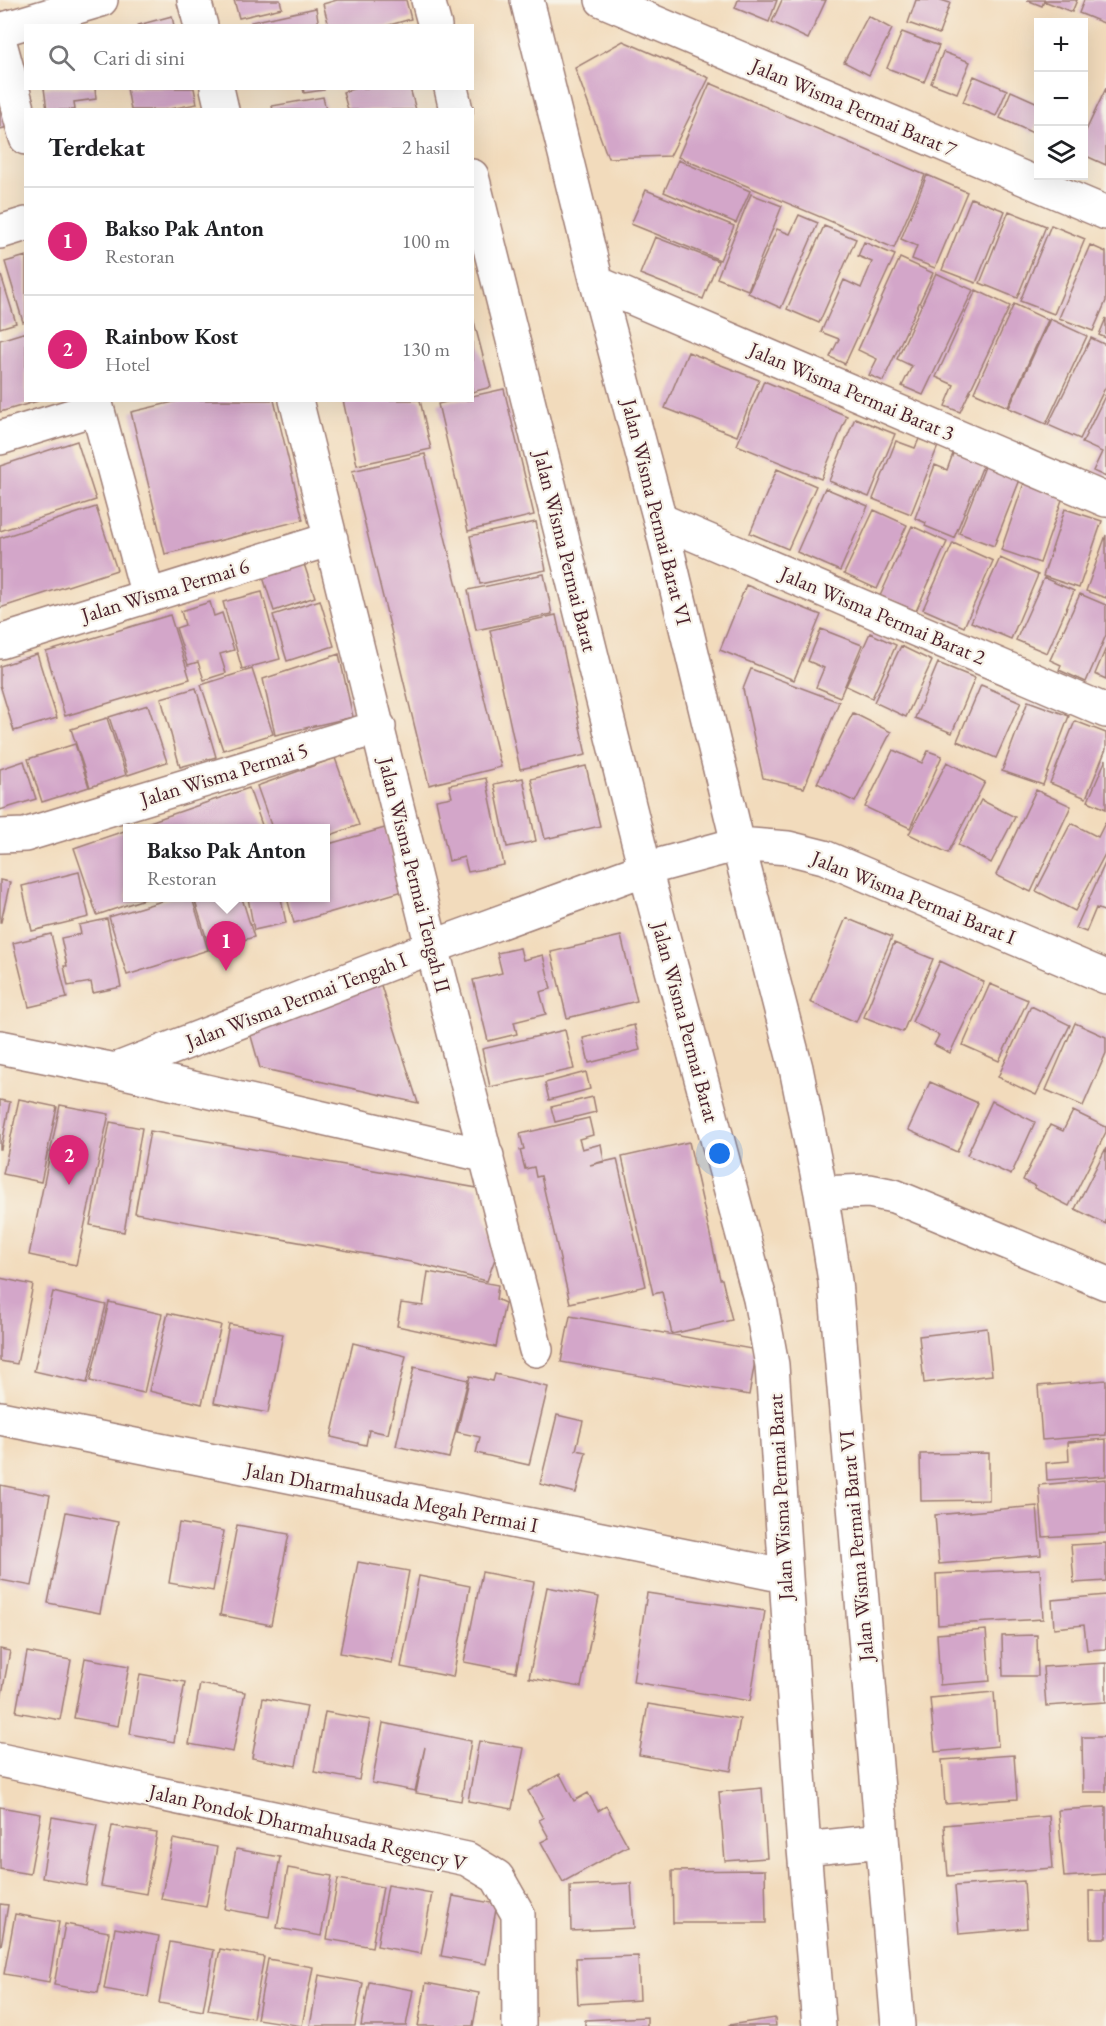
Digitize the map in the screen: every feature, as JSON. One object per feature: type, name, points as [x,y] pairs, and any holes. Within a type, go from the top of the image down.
[{"type":"street","points":[[0,30],[100,0]]},
{"type":"street","points":[[194,0],[200,24]]},
{"type":"street","points":[[428,0],[434,24]]},
{"type":"street","name":"Jalan Wisma Permai Barat VI","points":[[527,0],[597,283],[660,520],[727,847],[785,1023],[821,1193],[835,1281],[898,2026]]},
{"type":"street","name":"Jalan Wisma Permai Barat 7","points":[[602,0],[1106,213]]},
{"type":"street","points":[[0,43],[24,131]]},
{"type":"street","points":[[217,90],[222,108]]},
{"type":"street","points":[[451,90],[456,108]]},
{"type":"street","name":"Jalan Wisma Permai Barat","points":[[474,185],[653,867],[760,1299],[772,1365],[804,1849],[819,2026]]},
{"type":"street","points":[[0,232],[24,225]]},
{"type":"street","name":"Jalan Wisma Permai Barat 3","points":[[597,283],[1106,500]]},
{"type":"street","name":"Jalan Wisma Permai Tengah II","points":[[297,402],[432,946],[536,1350]]},
{"type":"street","points":[[0,438],[96,404],[148,596]]},
{"type":"street","name":"Jalan Wisma Permai Barat 2","points":[[660,520],[1106,711]]},
{"type":"street","name":"Jalan Wisma Permai 6","points":[[0,642],[331,539]]},
{"type":"street","name":"Jalan Wisma Permai 5","points":[[0,836],[25,835],[379,727]]},
{"type":"street","name":"Jalan Wisma Permai Tengah I","points":[[115,1070],[432,946],[653,867],[727,847]]},
{"type":"street","name":"Jalan Wisma Permai Barat I","points":[[727,847],[788,848],[824,857],[1106,977]]},
{"type":"street","points":[[0,1047],[115,1070],[487,1156]]},
{"type":"street","points":[[821,1193],[869,1191],[894,1196],[1106,1283]]},
{"type":"street","name":"Jalan Dharmahusada Megah Permai I","points":[[0,1418],[785,1576]]},
{"type":"street","name":"Jalan Pondok Dharmahusada Regency V","points":[[0,1760],[467,1859],[497,1877],[518,1914],[519,2026]]},
{"type":"street","points":[[804,1849],[881,1841]]},
{"type":"building","points":[[234,0],[280,0],[282,8],[239,18]]},
{"type":"building","points":[[337,0],[406,0],[411,19],[393,24],[328,24],[323,4]]},
{"type":"building","points":[[738,0],[777,0],[769,22],[735,8]]},
{"type":"building","points":[[782,0],[826,0],[808,39],[772,22]]},
{"type":"building","points":[[916,0],[941,0],[950,3],[939,34],[908,23]]},
{"type":"building","points":[[1027,0],[1077,0],[1072,12],[1044,1],[1042,6]]},
{"type":"building","points":[[1084,0],[1106,0],[1106,24],[1079,13]]},
{"type":"building","points":[[316,8],[319,24],[251,24],[251,22]]},
{"type":"building","points":[[172,16],[174,24],[142,24]]},
{"type":"building","points":[[868,16],[892,29],[869,75],[844,62]]},
{"type":"building","points":[[902,32],[939,46],[924,82],[887,68]]},
{"type":"building","points":[[623,41],[709,78],[670,156],[608,158],[575,68]]},
{"type":"building","points":[[943,52],[970,62],[957,93],[931,83]]},
{"type":"building","points":[[974,76],[1007,90],[996,116],[963,102]]},
{"type":"building","points":[[710,83],[925,175],[894,248],[678,157]]},
{"type":"building","points":[[1106,88],[1106,165],[1088,157],[1088,126]]},
{"type":"building","points":[[44,90],[95,90],[96,99],[74,102],[75,108],[47,108]]},
{"type":"building","points":[[127,90],[194,90],[197,104],[175,108],[131,108]]},
{"type":"building","points":[[303,90],[324,90],[304,93]]},
{"type":"building","points":[[350,90],[411,90],[415,108],[347,108],[343,92]]},
{"type":"building","points":[[1011,91],[1034,101],[1033,133],[1000,118]]},
{"type":"building","points":[[0,92],[16,125],[0,129]]},
{"type":"building","points":[[323,97],[326,108],[272,108],[272,106]]},
{"type":"building","points":[[678,160],[750,191],[736,223],[664,192]]},
{"type":"building","points":[[927,175],[967,192],[935,268],[912,259],[917,246],[901,239]]},
{"type":"building","points":[[646,190],[734,226],[720,260],[631,224]]},
{"type":"building","points":[[751,194],[782,206],[748,290],[717,278]]},
{"type":"building","points":[[971,198],[1005,211],[976,283],[942,270]]},
{"type":"building","points":[[1009,211],[1046,226],[1017,298],[980,283]]},
{"type":"building","points":[[799,215],[818,223],[781,308],[748,293],[777,229],[790,234]]},
{"type":"building","points":[[1051,225],[1085,239],[1054,314],[1020,301]]},
{"type":"building","points":[[824,226],[856,239],[819,323],[787,309]]},
{"type":"building","points":[[655,237],[718,261],[703,299],[640,274]]},
{"type":"building","points":[[864,242],[895,255],[845,364],[830,357],[839,339],[821,332],[844,280],[861,288],[872,262],[858,256]]},
{"type":"building","points":[[1090,245],[1106,252],[1106,301],[1093,331],[1059,318]]},
{"type":"building","points":[[24,257],[23,322],[5,262]]},
{"type":"building","points":[[900,258],[933,273],[883,381],[869,375],[877,359],[858,350]]},
{"type":"building","points":[[0,272],[16,323],[0,328]]},
{"type":"building","points":[[936,273],[973,290],[923,395],[902,386],[912,366],[897,359]]},
{"type":"building","points":[[976,290],[1010,306],[960,412],[945,406],[954,385],[936,377]]},
{"type":"building","points":[[1014,304],[1048,320],[1008,407],[974,392]]},
{"type":"building","points":[[1106,318],[1106,338],[1099,335]]},
{"type":"building","points":[[1050,319],[1087,336],[1046,424],[1009,408]]},
{"type":"building","points":[[474,322],[491,387],[474,391]]},
{"type":"building","points":[[24,333],[24,402],[35,402],[0,412],[0,340]]},
{"type":"building","points":[[1091,338],[1106,345],[1106,386],[1080,439],[1048,425]]},
{"type":"building","points":[[688,352],[759,380],[737,436],[665,408]]},
{"type":"building","points":[[764,381],[847,416],[821,479],[737,445]]},
{"type":"building","points":[[504,389],[534,515],[468,531],[438,404],[474,402],[474,396]]},
{"type":"building","points":[[1106,394],[1106,477],[1093,471],[1102,452],[1082,443]]},
{"type":"building","points":[[174,402],[274,402],[303,520],[165,554],[131,412]]},
{"type":"building","points":[[343,402],[420,402],[431,449],[357,465]]},
{"type":"building","points":[[855,418],[895,434],[869,497],[829,481]]},
{"type":"building","points":[[919,439],[938,446],[911,514],[873,499],[896,441],[915,448]]},
{"type":"building","points":[[77,441],[96,500],[0,531],[0,466]]},
{"type":"building","points":[[954,451],[984,463],[954,538],[925,526],[926,523],[915,518],[935,465],[947,470]]},
{"type":"building","points":[[425,454],[501,767],[429,785],[352,471]]},
{"type":"building","points":[[986,464],[1021,477],[994,546],[959,533]]},
{"type":"building","points":[[777,469],[816,486],[788,549],[750,533]]},
{"type":"building","points":[[1024,483],[1063,497],[1040,563],[1001,550]]},
{"type":"building","points":[[825,488],[868,506],[840,571],[797,552]]},
{"type":"building","points":[[96,507],[117,570],[0,608],[0,538]]},
{"type":"building","points":[[1065,509],[1102,521],[1079,588],[1043,576]]},
{"type":"building","points":[[874,510],[907,525],[877,589],[844,574]]},
{"type":"building","points":[[536,522],[546,570],[480,584],[470,536]]},
{"type":"building","points":[[912,526],[947,542],[916,611],[880,596]]},
{"type":"building","points":[[1106,535],[1106,598],[1086,591]]},
{"type":"building","points":[[953,543],[993,561],[964,627],[923,609]]},
{"type":"building","points":[[1000,558],[1038,575],[1011,639],[971,622]]},
{"type":"building","points":[[304,564],[315,597],[274,611],[263,577]]},
{"type":"building","points":[[544,574],[552,614],[476,630],[468,590]]},
{"type":"building","points":[[1044,578],[1074,591],[1047,653],[1016,640]]},
{"type":"building","points":[[746,585],[821,615],[794,680],[720,650]]},
{"type":"building","points":[[262,592],[280,659],[242,669],[223,602]]},
{"type":"building","points":[[1080,594],[1106,605],[1106,635],[1086,682],[1059,670],[1061,665],[1050,660]]},
{"type":"building","points":[[320,600],[334,646],[287,661],[273,615]]},
{"type":"building","points":[[210,602],[214,616],[222,613],[234,650],[220,654],[226,673],[204,680],[198,662],[188,665],[176,628],[185,625],[181,611]]},
{"type":"building","points":[[170,615],[190,679],[65,716],[46,652]]},
{"type":"building","points":[[556,615],[586,755],[520,769],[490,630]]},
{"type":"building","points":[[821,629],[862,645],[840,697],[816,687],[824,668],[808,661]]},
{"type":"building","points":[[870,633],[896,645],[872,698],[846,686]]},
{"type":"building","points":[[901,646],[932,661],[906,717],[874,702]]},
{"type":"building","points":[[1106,648],[1106,679],[1095,674]]},
{"type":"building","points":[[37,654],[57,718],[14,731],[0,685],[0,666]]},
{"type":"building","points":[[339,654],[353,717],[275,735],[263,679]]},
{"type":"building","points":[[938,663],[975,678],[952,733],[915,718]]},
{"type":"building","points":[[252,669],[273,734],[223,750],[201,685]]},
{"type":"building","points":[[751,669],[839,702],[804,788],[763,778],[743,689]]},
{"type":"building","points":[[981,685],[1021,702],[996,758],[957,741]]},
{"type":"building","points":[[196,688],[216,757],[180,767],[161,698]]},
{"type":"building","points":[[1028,701],[1069,716],[1043,785],[1002,771]]},
{"type":"building","points":[[148,705],[167,762],[128,775],[109,717]]},
{"type":"building","points":[[853,713],[891,732],[855,802],[817,783]]},
{"type":"building","points":[[107,718],[126,775],[90,787],[71,729]]},
{"type":"building","points":[[1075,721],[1106,733],[1106,749],[1086,798],[1050,783]]},
{"type":"building","points":[[75,744],[89,787],[42,802],[28,759]]},
{"type":"building","points":[[893,750],[922,763],[928,751],[942,756],[910,828],[865,807]]},
{"type":"building","points":[[335,758],[359,825],[330,835],[330,824],[271,824],[257,786]]},
{"type":"building","points":[[1106,759],[1106,809],[1088,801]]},
{"type":"building","points":[[24,761],[36,799],[0,810],[0,769]]},
{"type":"building","points":[[947,762],[985,782],[948,853],[909,834]]},
{"type":"building","points":[[586,766],[600,826],[545,839],[531,779]]},
{"type":"building","points":[[486,778],[504,865],[468,872],[464,857],[449,861],[436,800],[452,797],[449,785]]},
{"type":"building","points":[[523,778],[536,841],[507,847],[494,784]]},
{"type":"building","points":[[249,788],[262,824],[144,824]]},
{"type":"building","points":[[1036,790],[1071,806],[1031,892],[996,875]]},
{"type":"building","points":[[981,800],[1015,817],[991,863],[958,845]]},
{"type":"building","points":[[1106,821],[1106,852],[1075,911],[1036,891],[1071,823],[1098,837]]},
{"type":"building","points":[[385,828],[403,891],[294,923],[288,902],[330,902],[330,844]]},
{"type":"building","points":[[123,831],[123,902],[135,902],[97,915],[74,848]]},
{"type":"building","points":[[1106,861],[1106,912],[1096,908],[1086,932],[1076,928]]},
{"type":"building","points":[[79,872],[89,917],[32,931],[22,886]]},
{"type":"building","points":[[0,880],[10,882],[1,922],[0,922]]},
{"type":"building","points":[[159,902],[193,902],[208,950],[127,975],[109,917]]},
{"type":"building","points":[[195,902],[243,902],[254,937],[210,950]]},
{"type":"building","points":[[249,902],[282,902],[286,923],[254,930]]},
{"type":"building","points":[[846,918],[892,937],[856,1022],[810,1002]]},
{"type":"building","points":[[107,919],[121,987],[93,993],[91,982],[68,986],[64,966],[67,966],[61,938],[81,934],[79,925]]},
{"type":"building","points":[[51,934],[67,998],[29,1007],[13,943]]},
{"type":"building","points":[[621,936],[637,1001],[567,1018],[551,952]]},
{"type":"building","points":[[894,943],[933,959],[903,1032],[864,1017]]},
{"type":"building","points":[[520,948],[523,960],[543,955],[551,989],[540,992],[546,1014],[514,1022],[517,1034],[488,1041],[473,980],[502,973],[497,953]]},
{"type":"building","points":[[940,961],[984,982],[950,1053],[934,1045],[939,1035],[912,1022]]},
{"type":"building","points":[[379,979],[418,1103],[260,1068],[247,1022]]},
{"type":"building","points":[[990,984],[1028,1000],[999,1061],[963,1045]]},
{"type":"building","points":[[1031,1006],[1070,1025],[1036,1095],[998,1077]]},
{"type":"building","points":[[1075,1023],[1106,1037],[1106,1053],[1083,1106],[1046,1090]]},
{"type":"building","points":[[634,1025],[640,1050],[589,1063],[583,1038]]},
{"type":"building","points":[[565,1030],[574,1069],[490,1087],[482,1049]]},
{"type":"building","points":[[586,1072],[590,1089],[549,1100],[545,1083]]},
{"type":"building","points":[[930,1082],[978,1103],[957,1152],[908,1130]]},
{"type":"building","points":[[593,1097],[596,1112],[555,1122],[551,1107]]},
{"type":"building","points":[[19,1099],[57,1107],[41,1182],[3,1174]]},
{"type":"building","points":[[0,1100],[10,1102],[1,1149],[0,1149]]},
{"type":"building","points":[[992,1101],[1035,1122],[1011,1175],[967,1155]]},
{"type":"building","points":[[60,1105],[109,1114],[76,1265],[29,1255]]},
{"type":"building","points":[[1073,1111],[1106,1127],[1106,1132],[1069,1206],[1023,1180],[1050,1125],[1063,1131]]},
{"type":"building","points":[[589,1118],[593,1135],[579,1139],[582,1149],[601,1144],[604,1161],[590,1165],[617,1159],[646,1286],[570,1303],[541,1176],[536,1177],[534,1167],[525,1169],[520,1150],[524,1149],[520,1134]]},
{"type":"building","points":[[110,1122],[142,1128],[124,1232],[90,1225]]},
{"type":"building","points":[[150,1131],[477,1188],[496,1256],[487,1281],[411,1262],[135,1213]]},
{"type":"building","points":[[689,1142],[720,1279],[722,1279],[732,1320],[672,1334],[662,1292],[653,1294],[622,1157]]},
{"type":"building","points":[[1106,1148],[1106,1224],[1075,1209]]},
{"type":"building","points":[[428,1272],[498,1285],[496,1299],[505,1303],[496,1347],[397,1326],[401,1303],[423,1306]]},
{"type":"building","points":[[0,1278],[33,1285],[17,1364],[0,1361]]},
{"type":"building","points":[[53,1292],[106,1305],[87,1383],[34,1371]]},
{"type":"building","points":[[109,1302],[162,1314],[144,1393],[90,1381]]},
{"type":"building","points":[[168,1313],[221,1325],[202,1404],[149,1391]]},
{"type":"building","points":[[570,1316],[757,1350],[749,1395],[561,1362]]},
{"type":"building","points":[[229,1324],[283,1334],[268,1413],[214,1403]]},
{"type":"building","points":[[987,1328],[992,1375],[924,1383],[919,1336]]},
{"type":"building","points":[[353,1343],[406,1356],[388,1434],[369,1430],[366,1445],[331,1437]]},
{"type":"building","points":[[414,1367],[468,1380],[449,1458],[396,1446]]},
{"type":"building","points":[[495,1374],[548,1387],[529,1465],[476,1453],[480,1437],[457,1432],[470,1376],[493,1381]]},
{"type":"building","points":[[1106,1380],[1106,1435],[1042,1440],[1038,1386]]},
{"type":"building","points":[[557,1415],[583,1421],[576,1450],[586,1452],[576,1493],[540,1484]]},
{"type":"building","points":[[1106,1439],[1106,1476],[1047,1480],[1046,1463],[1069,1461],[1068,1442]]},
{"type":"building","points":[[989,1453],[989,1500],[921,1501],[920,1454]]},
{"type":"building","points":[[1106,1479],[1106,1533],[1043,1537],[1039,1485]]},
{"type":"building","points":[[0,1485],[50,1495],[32,1586],[0,1580]]},
{"type":"building","points":[[1037,1506],[1041,1555],[939,1564],[935,1515]]},
{"type":"building","points":[[66,1512],[118,1522],[100,1613],[48,1603]]},
{"type":"building","points":[[179,1523],[224,1531],[213,1591],[169,1583]]},
{"type":"building","points":[[237,1525],[289,1534],[271,1625],[220,1615]]},
{"type":"building","points":[[1106,1543],[1106,1581],[1074,1583],[1071,1545]]},
{"type":"building","points":[[358,1562],[409,1571],[392,1663],[340,1653]]},
{"type":"building","points":[[1040,1569],[1043,1619],[938,1625],[936,1574]]},
{"type":"building","points":[[482,1572],[534,1582],[516,1672],[464,1662]]},
{"type":"building","points":[[419,1576],[470,1586],[453,1677],[401,1667]]},
{"type":"building","points":[[547,1587],[599,1597],[581,1687],[529,1678]]},
{"type":"building","points":[[647,1593],[765,1611],[750,1701],[633,1682]]},
{"type":"building","points":[[1106,1595],[1106,1649],[1087,1650],[1084,1625],[1054,1628],[1052,1600]]},
{"type":"building","points":[[986,1630],[990,1681],[940,1685],[937,1634]]},
{"type":"building","points":[[1037,1635],[1038,1676],[1003,1676],[1002,1636]]},
{"type":"building","points":[[0,1649],[10,1651],[1,1699],[0,1699]]},
{"type":"building","points":[[27,1652],[71,1660],[60,1720],[16,1712]]},
{"type":"building","points":[[85,1658],[129,1666],[118,1726],[74,1718]]},
{"type":"building","points":[[1106,1663],[1106,1702],[1046,1706],[1043,1667]]},
{"type":"building","points":[[140,1674],[185,1682],[174,1742],[130,1734]]},
{"type":"building","points":[[200,1684],[245,1692],[233,1752],[189,1744]]},
{"type":"building","points":[[994,1692],[998,1746],[935,1752],[930,1698]]},
{"type":"building","points":[[263,1698],[307,1706],[296,1766],[252,1758]]},
{"type":"building","points":[[648,1704],[740,1719],[731,1771],[639,1755]]},
{"type":"building","points":[[325,1712],[370,1720],[359,1780],[314,1772]]},
{"type":"building","points":[[383,1723],[471,1741],[461,1801],[416,1793],[425,1747],[415,1791],[372,1783]]},
{"type":"building","points":[[1082,1737],[1106,1737],[1106,1792],[1083,1792]]},
{"type":"building","points":[[479,1741],[524,1748],[512,1809],[468,1801]]},
{"type":"building","points":[[1014,1755],[1017,1799],[945,1804],[942,1760]]},
{"type":"building","points":[[560,1774],[574,1801],[588,1793],[598,1811],[606,1806],[628,1846],[563,1882],[541,1842],[549,1838],[539,1820],[543,1818],[528,1791]]},
{"type":"building","points":[[762,1788],[767,1858],[725,1861],[719,1792]]},
{"type":"building","points":[[0,1807],[41,1814],[30,1874],[0,1869]]},
{"type":"building","points":[[1106,1807],[1106,1874],[1064,1877],[1058,1810]]},
{"type":"building","points":[[1049,1816],[1053,1868],[948,1876],[944,1825]]},
{"type":"building","points":[[52,1817],[97,1825],[86,1886],[42,1878]]},
{"type":"building","points":[[112,1826],[157,1833],[146,1894],[101,1886]]},
{"type":"building","points":[[173,1839],[217,1847],[206,1907],[161,1899]]},
{"type":"building","points":[[236,1849],[280,1857],[269,1917],[225,1909]]},
{"type":"building","points":[[288,1868],[332,1876],[321,1936],[277,1928]]},
{"type":"building","points":[[765,1870],[766,1923],[673,1923],[672,1871]]},
{"type":"building","points":[[338,1879],[383,1887],[372,1947],[327,1939]]},
{"type":"building","points":[[1024,1881],[1027,1928],[959,1934],[955,1886]]},
{"type":"building","points":[[631,1883],[634,1928],[571,1931],[570,1886]]},
{"type":"building","points":[[388,1885],[432,1893],[421,1954],[377,1946]]},
{"type":"building","points":[[1089,1891],[1106,1891],[1106,1938],[1090,1938]]},
{"type":"building","points":[[453,1896],[497,1904],[486,1964],[441,1956]]},
{"type":"building","points":[[0,1904],[8,1905],[1,1946],[0,1946]]},
{"type":"building","points":[[15,1914],[59,1922],[49,1982],[4,1974]]},
{"type":"building","points":[[65,1924],[109,1932],[98,1993],[54,1985]]},
{"type":"building","points":[[115,1928],[159,1936],[148,1997],[104,1989]]},
{"type":"building","points":[[170,1942],[214,1950],[203,2011],[159,2003]]},
{"type":"building","points":[[220,1949],[264,1957],[253,2018],[208,2010]]},
{"type":"building","points":[[638,1956],[640,2000],[578,2004],[576,1958]]},
{"type":"building","points":[[268,1959],[313,1967],[302,2026],[257,2019]]},
{"type":"building","points":[[319,1975],[363,1983],[355,2026],[310,2026]]},
{"type":"building","points":[[369,1982],[413,1990],[406,2026],[361,2026]]},
{"type":"building","points":[[426,1983],[479,1993],[473,2026],[418,2026]]},
{"type":"building","points":[[647,2017],[647,2026],[585,2026],[585,2020]]},
{"type":"building","points":[[775,2018],[776,2026],[729,2025]]},
{"type":"place","name":"Bakso Pak Anton","points":[[226,971]]},
{"type":"place","name":"Rainbow Kost","points":[[69,1185]]}]
